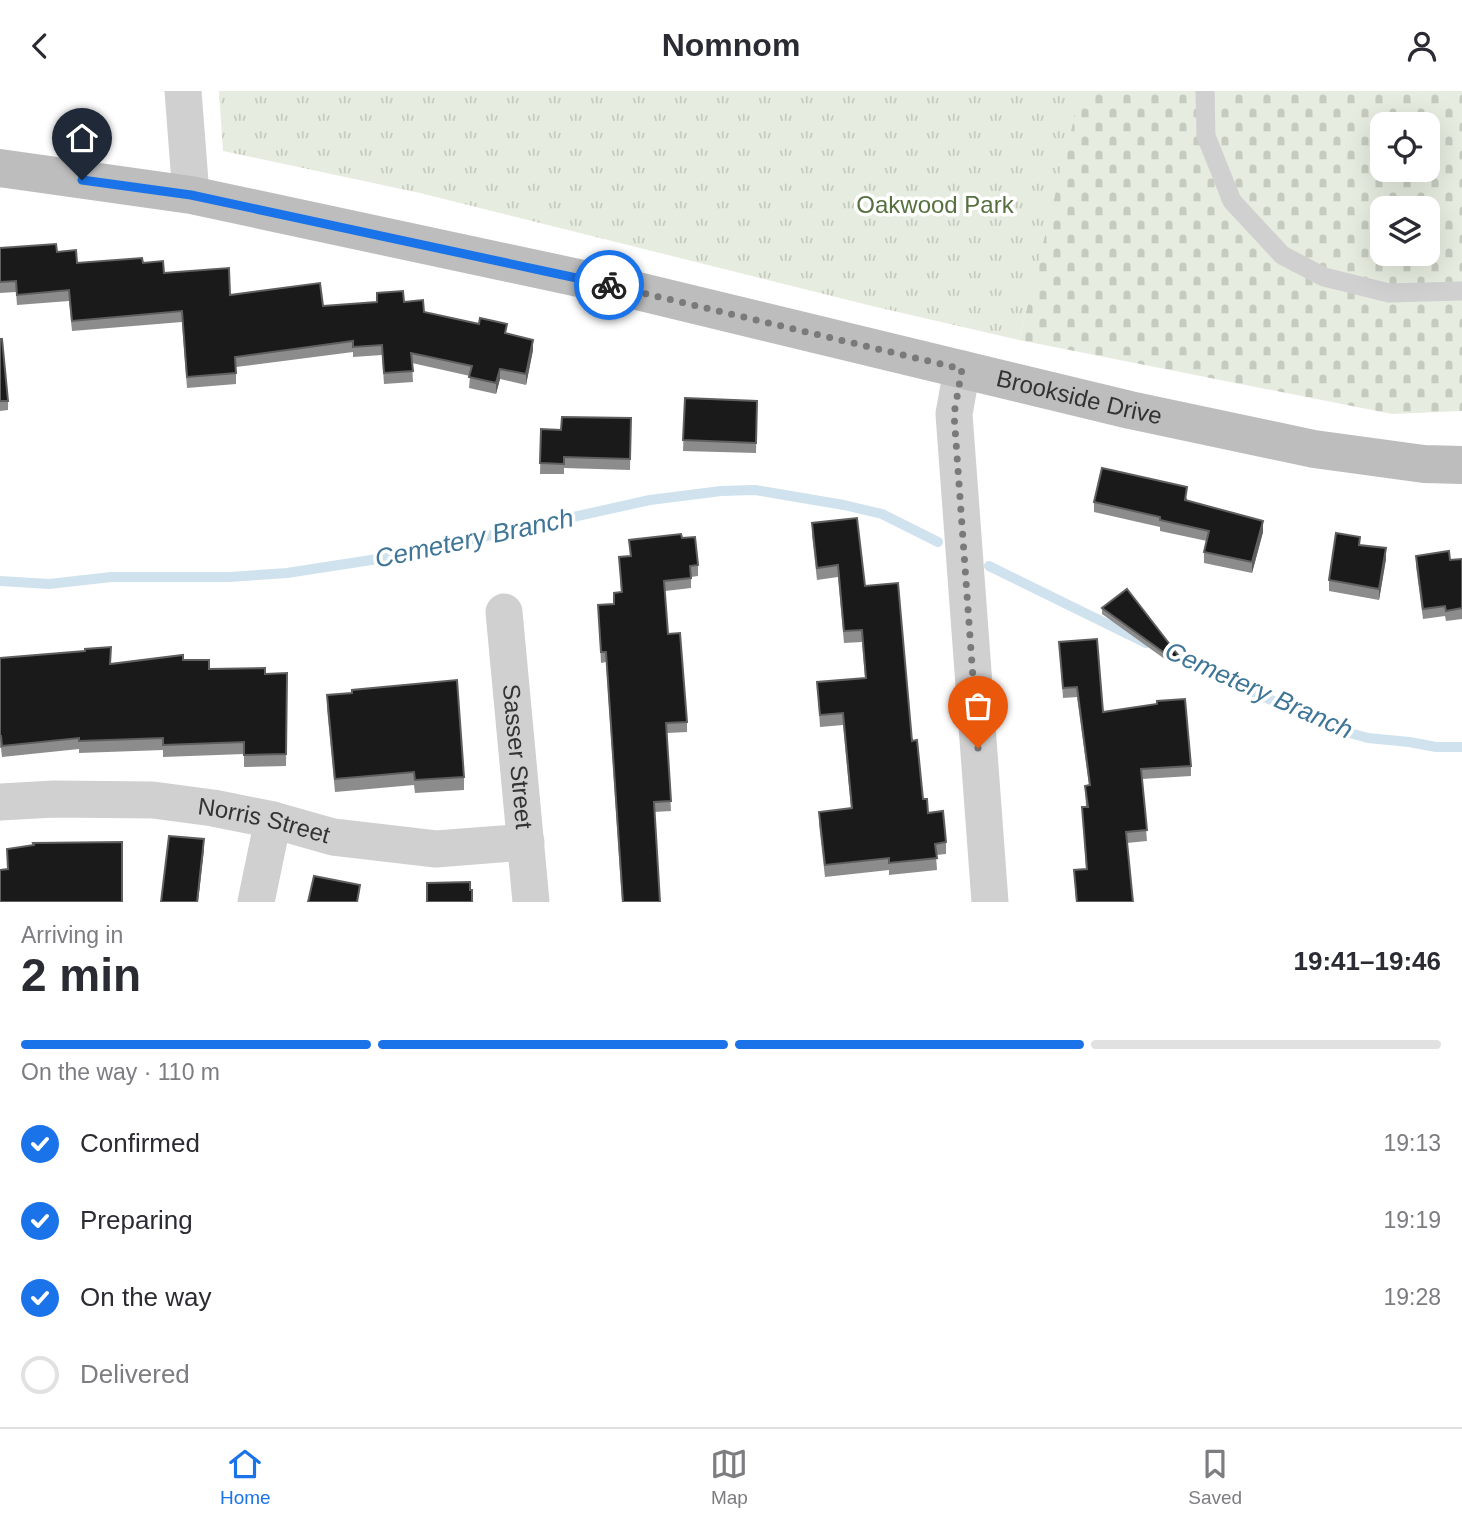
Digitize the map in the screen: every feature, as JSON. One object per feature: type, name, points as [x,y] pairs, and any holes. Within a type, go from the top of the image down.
[{"type":"street","points":[[183,91],[191,195]]},
{"type":"street","name":"Brookside Drive","points":[[0,168],[191,195],[625,288],[1130,410],[1314,449],[1424,464],[1462,465]]},
{"type":"street","points":[[962,369],[954,414],[990,902]]},
{"type":"street","name":"Sasser Street","points":[[504,612],[531,902]]},
{"type":"street","name":"Norris Street","points":[[0,802],[54,799],[153,800],[274,820],[333,837],[436,849],[526,842]]},
{"type":"street","points":[[256,902],[274,820]]},
{"type":"lane","points":[[1205,91],[1206,136],[1232,201],[1282,255],[1324,277],[1390,293],[1462,291]]},
{"type":"green space","name":"Oakwood Park","points":[[219,91],[1081,91],[1019,340],[420,193],[223,151]]},
{"type":"green space","points":[[1080,91],[1462,91],[1462,411],[1392,414],[1019,340]]},
{"type":"building","points":[[56,244],[57,252],[76,250],[77,263],[142,258],[143,263],[163,261],[164,273],[229,268],[230,295],[320,283],[323,306],[377,302],[377,293],[403,291],[404,302],[423,300],[424,312],[479,324],[480,318],[507,324],[505,333],[533,340],[526,374],[500,369],[496,383],[469,377],[472,366],[411,353],[413,371],[384,373],[382,345],[353,347],[353,341],[235,357],[236,373],[187,377],[182,311],[72,321],[69,290],[17,295],[16,281],[0,282],[0,248]]},
{"type":"building","points":[[2,339],[8,401],[0,401]]},
{"type":"building","points":[[685,398],[757,401],[756,443],[683,440]]},
{"type":"building","points":[[562,417],[631,418],[630,459],[564,457],[564,464],[540,463],[541,429],[561,430]]},
{"type":"building","points":[[1102,468],[1187,487],[1185,500],[1263,521],[1252,562],[1204,552],[1209,531],[1094,502]]},
{"type":"building","points":[[857,518],[865,586],[898,583],[912,741],[917,740],[923,799],[927,799],[928,813],[943,811],[946,842],[935,844],[937,858],[889,863],[889,858],[825,865],[819,812],[852,808],[843,713],[820,715],[817,682],[866,678],[862,630],[844,631],[838,565],[817,568],[812,523]]},
{"type":"building","points":[[1336,533],[1360,537],[1359,545],[1386,548],[1379,589],[1329,580]]},
{"type":"building","points":[[681,534],[682,538],[695,537],[698,565],[690,566],[691,578],[664,581],[668,634],[680,633],[687,722],[666,723],[671,801],[654,802],[660,902],[623,902],[606,652],[601,652],[598,605],[614,604],[614,593],[622,592],[619,557],[631,556],[629,540]]},
{"type":"building","points":[[1449,551],[1450,560],[1462,559],[1462,608],[1446,611],[1445,606],[1423,609],[1416,556]]},
{"type":"building","points":[[1127,589],[1178,655],[1173,659],[1102,608]]},
{"type":"building","points":[[1097,639],[1103,712],[1157,704],[1157,701],[1185,699],[1191,766],[1141,769],[1147,830],[1126,832],[1133,902],[1077,902],[1074,870],[1087,869],[1082,807],[1088,807],[1085,786],[1090,785],[1077,687],[1063,688],[1059,642]]},
{"type":"building","points":[[111,647],[110,664],[183,655],[183,660],[209,660],[209,669],[265,668],[265,674],[287,673],[286,754],[244,755],[244,742],[163,745],[163,738],[79,741],[79,738],[2,746],[0,658]]},
{"type":"building","points":[[457,680],[464,777],[415,780],[414,772],[335,779],[327,695],[352,693],[352,690]]},
{"type":"building","points":[[169,836],[204,839],[197,902],[161,902]]},
{"type":"building","points":[[122,842],[122,902],[0,902],[0,870],[8,869],[7,849],[34,845],[33,843]]},
{"type":"building","points":[[314,876],[360,885],[357,902],[308,902]]},
{"type":"building","points":[[470,882],[472,902],[427,902],[427,883]]},
{"type":"waterway","name":"Cemetery Branch","points":[[0,581],[49,584],[111,577],[229,577],[287,573],[397,556],[650,500],[721,491],[755,490],[844,505],[882,514],[938,542]]},
{"type":"waterway","name":"Cemetery Branch","points":[[989,566],[1146,643]]},
{"type":"waterway","name":"Cemetery Branch","points":[[1166,653],[1271,700],[1305,711],[1339,730],[1368,738],[1436,747],[1462,747]]},
{"type":"way so far","points":[[609,285],[962,369],[954,414],[978,748]]},
{"type":"route","points":[[82,180],[191,195],[609,285]]}]
